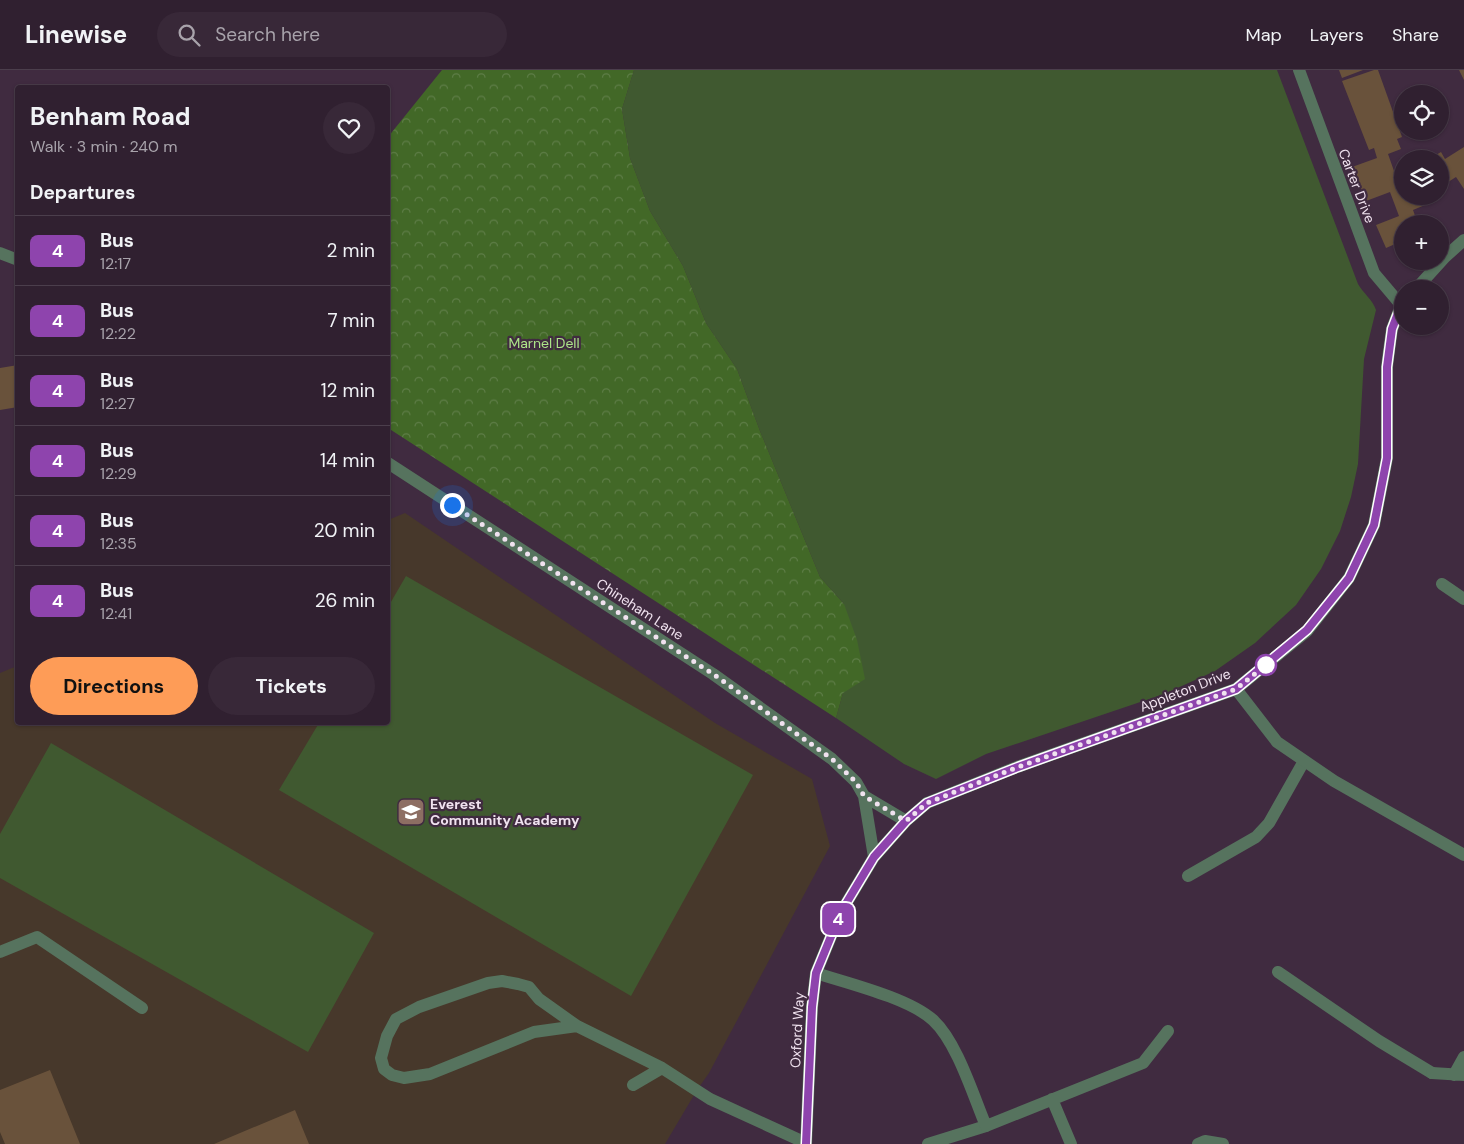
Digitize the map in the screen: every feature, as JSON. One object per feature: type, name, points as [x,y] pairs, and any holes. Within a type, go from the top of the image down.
[{"type":"street","name":"Carter Drive","points":[[1299,70],[1374,273],[1394,295]]},
{"type":"street","points":[[1424,280],[1464,240]]},
{"type":"street","points":[[0,253],[15,259]]},
{"type":"street","name":"Appleton Drive","points":[[927,803],[1018,767],[1236,689],[1307,630],[1349,578],[1374,525],[1387,458],[1387,367],[1394,324]]},
{"type":"street","name":"Chineham Lane","points":[[390,464],[713,674],[832,759],[856,782],[864,796],[874,857]]},
{"type":"street","points":[[1442,584],[1464,599]]},
{"type":"street","points":[[1236,689],[1277,742],[1334,781],[1464,855]]},
{"type":"street","points":[[1188,876],[1256,837],[1269,823],[1304,761]]},
{"type":"street","name":"Chineham Lane","points":[[864,796],[906,821]]},
{"type":"street","name":"Oxford Way","points":[[806,1144],[812,1007],[816,973],[841,912],[874,857],[906,821],[927,803]]},
{"type":"street","points":[[0,952],[37,937],[142,1008]]},
{"type":"street","points":[[1278,972],[1379,1041],[1432,1073],[1459,1075],[1464,1057]]},
{"type":"street","points":[[816,973],[906,1003],[933,1019],[948,1039],[964,1071],[986,1126]]},
{"type":"street","points":[[577,1026],[534,1032],[430,1074],[404,1078],[392,1075],[384,1069],[381,1058],[387,1036],[396,1019],[419,1007],[488,983],[502,981],[529,988],[539,999],[577,1026],[662,1068],[710,1099],[806,1144]]},
{"type":"street","points":[[928,1144],[986,1126],[1143,1063],[1168,1031]]},
{"type":"street","points":[[633,1085],[662,1068]]},
{"type":"street","points":[[1052,1099],[1071,1144]]},
{"type":"street","points":[[1198,1144],[1205,1141],[1223,1144]]},
{"type":"shaded area","name":"Everest Community Academy","points":[[405,513],[715,723],[812,779],[830,846],[709,1073],[665,1144],[0,1144],[0,673],[15,667],[15,725],[390,725],[390,519]]},
{"type":"green space","name":"Marnel Dell","points":[[442,70],[634,70],[622,109],[630,158],[650,211],[683,266],[706,323],[737,369],[760,431],[820,577],[844,604],[857,640],[865,679],[843,693],[836,718],[390,429],[390,135]]},
{"type":"green space","points":[[634,70],[1277,70],[1358,284],[1373,303],[1376,310],[1364,359],[1358,464],[1351,497],[1340,531],[1321,569],[1296,605],[1255,643],[1215,671],[1164,694],[986,754],[936,779],[904,764],[836,718],[843,693],[844,604],[820,577],[760,431],[737,369],[706,323],[683,266],[650,211],[630,158],[622,109]]},
{"type":"green space","points":[[406,576],[753,775],[631,996],[279,790],[318,725],[390,725],[390,604]]},
{"type":"green space","points":[[51,743],[374,933],[308,1052],[0,878],[0,834]]},
{"type":"building","points":[[1339,70],[1363,70],[1342,78]]},
{"type":"building","points":[[1378,70],[1394,115],[1394,140],[1397,140],[1401,149],[1394,150],[1388,154],[1394,171],[1394,203],[1390,192],[1366,201],[1352,167],[1377,158],[1374,148],[1369,150],[1342,81]]},
{"type":"building","points":[[1459,70],[1464,70],[1464,80]]},
{"type":"building","points":[[1464,147],[1464,189],[1456,177],[1449,181],[1449,156]]},
{"type":"building","points":[[1395,205],[1425,205],[1413,210],[1415,215],[1399,215]]},
{"type":"building","points":[[1394,218],[1394,244],[1386,248],[1376,225]]},
{"type":"building","points":[[15,366],[15,408],[0,410],[0,368]]},
{"type":"building","points":[[50,1070],[80,1144],[5,1144],[0,1132],[0,1090]]},
{"type":"building","points":[[295,1110],[309,1144],[214,1144]]},
{"type":"bus line","name":"4","points":[[806,1144],[812,1007],[816,973],[841,912],[874,857],[906,821],[927,803],[1018,767],[1236,689],[1307,630],[1349,578],[1374,525],[1387,458],[1387,367],[1394,324]]},
{"type":"place","name":"Everest Community Academy","points":[[411,812]]},
{"type":"route","points":[[452,505],[713,674],[832,759],[856,782],[864,796],[906,821],[927,803],[1018,767],[1236,689],[1266,665]]}]
